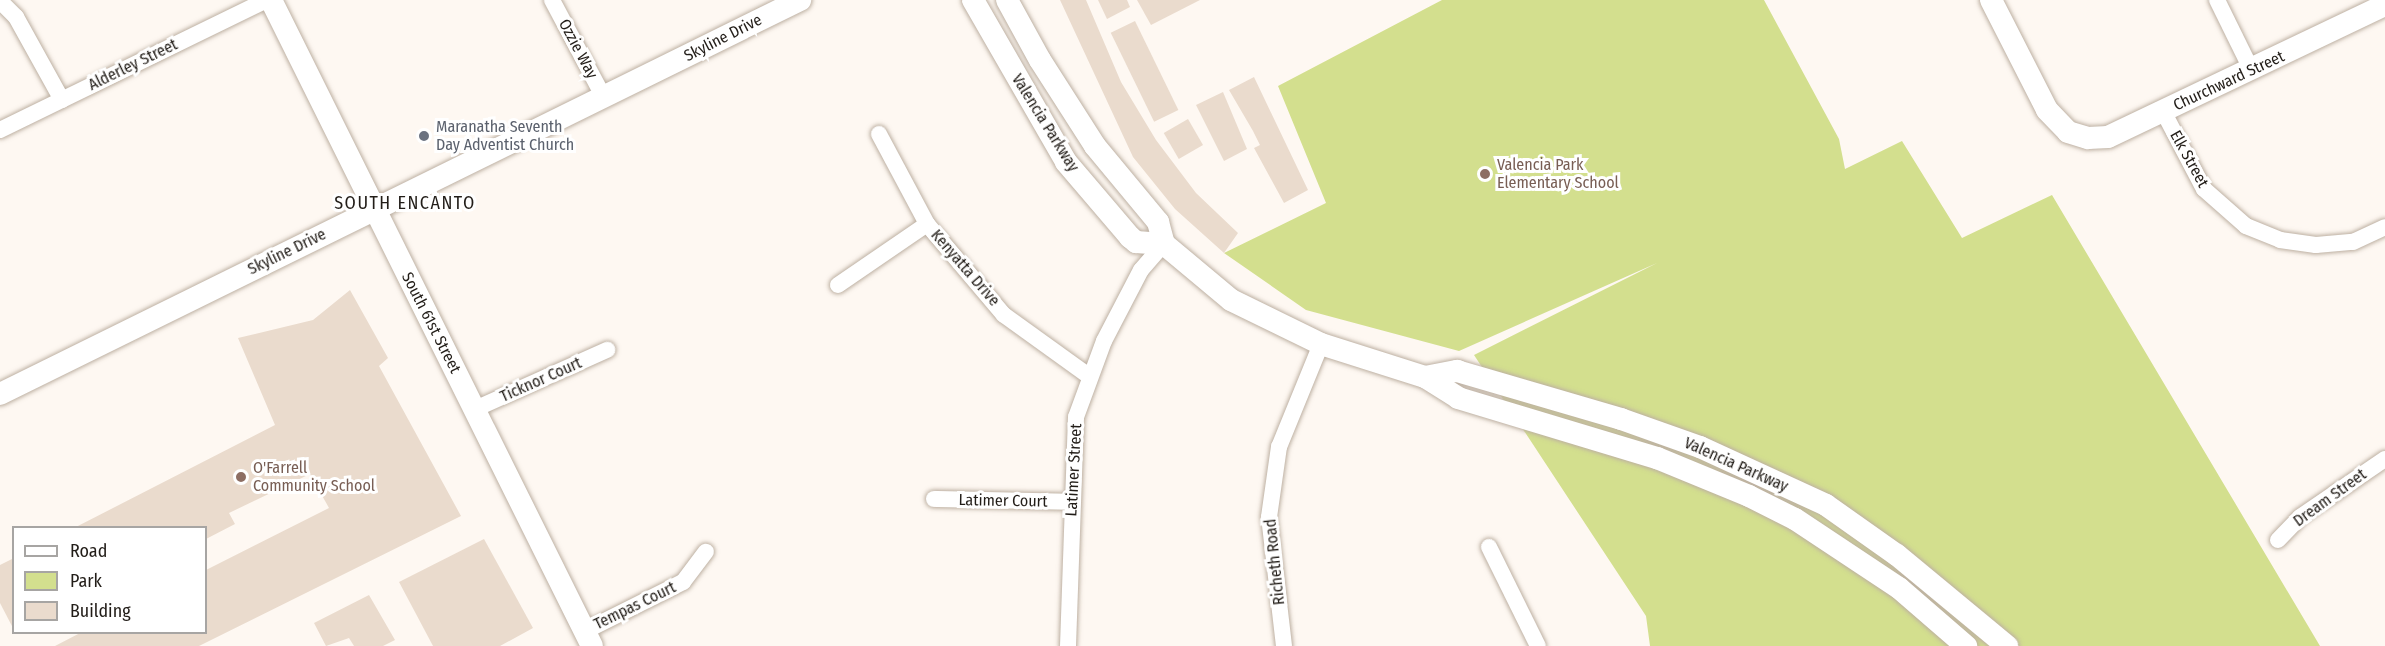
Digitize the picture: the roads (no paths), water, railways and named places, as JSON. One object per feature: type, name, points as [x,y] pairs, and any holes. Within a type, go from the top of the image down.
[{"type":"main road","name":"South 61st Street","points":[[271,0],[588,638]]},
{"type":"main road","name":"Skyline Drive","points":[[0,394],[801,0]]},
{"type":"main road","name":"Valencia Parkway","points":[[973,0],[1066,162],[1130,237],[1164,244],[1231,300],[1322,344],[1425,377],[1458,398],[1657,458],[1758,500],[1795,519],[1899,588],[1966,646]]},
{"type":"main road","name":"Valencia Parkway","points":[[1007,0],[1040,60],[1095,146],[1158,222],[1164,244]]},
{"type":"main road","name":"Churchward Street","points":[[1991,0],[2047,110],[2068,132],[2088,138],[2108,137],[2385,5]]},
{"type":"main road","name":"Valencia Parkway","points":[[1425,377],[1457,371],[1621,419],[1700,447],[1826,505],[1897,555],[2007,646]]},
{"type":"street","name":"Alderley Street","points":[[0,130],[266,0]]},
{"type":"street","name":"Ozzie Way","points":[[552,0],[604,98]]},
{"type":"street","points":[[2217,0],[2252,70]]},
{"type":"street","points":[[0,1],[16,17],[62,100]]},
{"type":"street","name":"Elk Street","points":[[2163,111],[2204,189],[2246,226],[2280,240],[2316,245],[2353,242],[2385,226]]},
{"type":"street","points":[[879,134],[927,224]]},
{"type":"street","name":"Kenyatta Drive","points":[[838,285],[927,224],[1005,315],[1089,376]]},
{"type":"street","name":"Latimer Street","points":[[1068,646],[1076,417],[1089,376],[1141,270],[1164,244]]},
{"type":"street","name":"Richeth Road","points":[[1284,646],[1269,517],[1279,447],[1322,344]]},
{"type":"street","name":"Ticknor Court","points":[[475,409],[608,351]]},
{"type":"street","name":"Dream Street","points":[[2278,540],[2300,517],[2385,459]]},
{"type":"street","name":"Latimer Court","points":[[934,500],[1072,502]]},
{"type":"street","points":[[1489,547],[1538,646]]},
{"type":"street","name":"Tempas Court","points":[[588,638],[683,582],[706,552]]},
{"type":"place","name":"Maranatha Seventh Day Adventist Church","points":[[424,136]]},
{"type":"place","name":"Valencia Park Elementary School","points":[[1485,174]]},
{"type":"place","name":"O'Farrell Community School","points":[[241,477]]},
{"type":"district","name":"SOUTH ENCANTO","points":[[405,203]]}]
